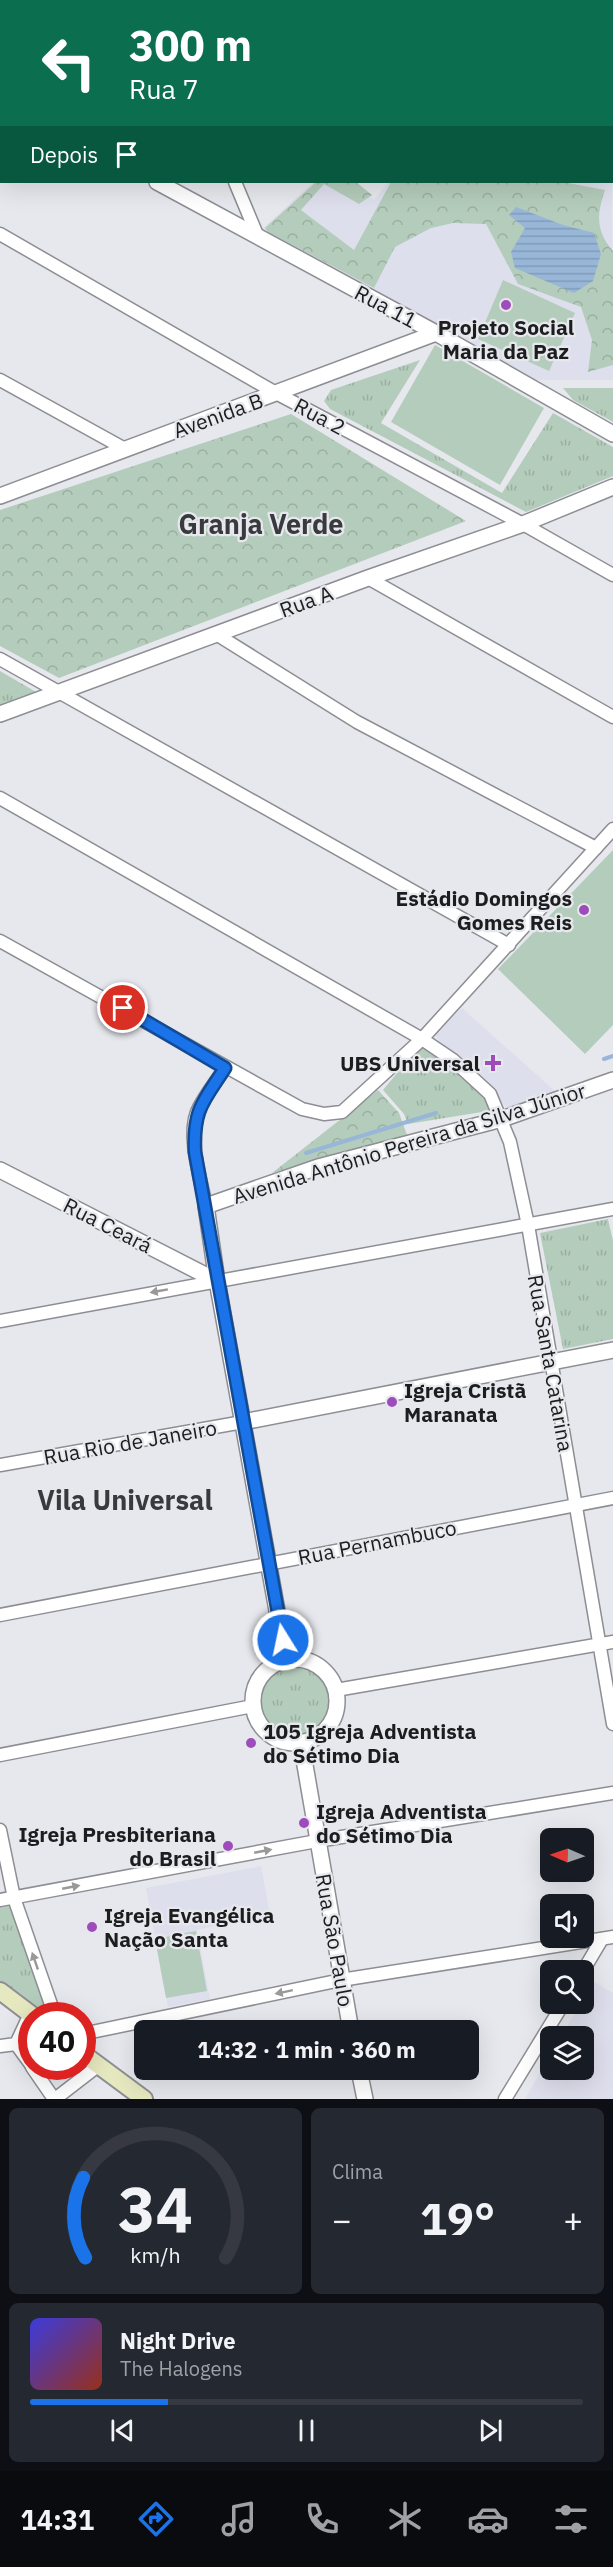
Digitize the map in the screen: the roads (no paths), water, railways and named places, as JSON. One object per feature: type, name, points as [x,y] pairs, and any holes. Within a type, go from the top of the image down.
[{"type":"main road","points":[[0,1991],[18,2004]]},
{"type":"main road","points":[[96,2063],[144,2099]]},
{"type":"street","name":"Rua 11","points":[[159,183],[436,333],[613,434]]},
{"type":"street","points":[[235,183],[258,237]]},
{"type":"street","name":"Rua 2","points":[[0,234],[276,393],[523,524],[613,575]]},
{"type":"street","name":"Avenida B","points":[[0,496],[436,333]]},
{"type":"street","points":[[0,380],[125,449]]},
{"type":"street","name":"Rua A","points":[[0,714],[368,578],[523,524],[613,487]]},
{"type":"street","points":[[368,578],[613,717]]},
{"type":"street","points":[[216,634],[357,722],[596,848]]},
{"type":"street","points":[[0,659],[509,945]]},
{"type":"street","name":"Rua Santa Catarina","points":[[0,798],[422,1039],[453,1060],[490,1094],[510,1142],[528,1225],[613,1724]]},
{"type":"street","points":[[0,940],[184,1042],[225,1068],[302,1109],[324,1114],[342,1112],[422,1039],[613,829]]},
{"type":"street","points":[[225,1068],[197,1112],[194,1128],[195,1152],[286,1659]]},
{"type":"street","name":"Avenida Antônio Pereira da Silva Júnior","points":[[206,1206],[318,1167],[502,1119],[613,1080]]},
{"type":"street","name":"Rua Ceará","points":[[2,1172],[217,1281]]},
{"type":"street","points":[[0,1321],[613,1209]]},
{"type":"street","name":"Rua Rio de Janeiro","points":[[0,1466],[243,1422],[613,1350]]},
{"type":"street","name":"Rua Pernambuco","points":[[0,1615],[613,1498]]},
{"type":"street","points":[[336,1690],[613,1642]]},
{"type":"street","points":[[286,1659],[302,1659],[317,1665],[329,1676],[336,1690],[337,1708],[330,1724],[318,1736],[301,1742],[277,1739],[267,1732],[259,1722],[253,1706],[254,1694],[260,1678],[271,1666],[286,1659]]},
{"type":"street","points":[[0,1755],[253,1706]]},
{"type":"street","name":"Rua São Paulo","points":[[301,1742],[349,2020]]},
{"type":"street","points":[[0,1900],[317,1841],[613,1792]]},
{"type":"street","points":[[0,1830],[14,1898],[50,2002]]},
{"type":"street","points":[[96,2031],[341,1980],[608,1938]]},
{"type":"street","points":[[591,1960],[608,1938]]},
{"type":"street","points":[[505,2099],[557,2014]]},
{"type":"street","points":[[16,2044],[18,2040]]},
{"type":"street","points":[[0,2046],[16,2044]]},
{"type":"street","points":[[41,2080],[54,2099],[99,2065]]},
{"type":"street","points":[[361,2080],[365,2099]]},
{"type":"water","points":[[516,207],[563,225],[594,233],[601,254],[593,281],[574,293],[515,268],[511,252],[525,228],[509,215]]},
{"type":"waterway","points":[[604,1059],[613,1056]]},
{"type":"waterway","points":[[306,1153],[436,1113]]},
{"type":"place","name":"Projeto Social Maria da Paz","points":[[506,305]]},
{"type":"place","name":"Estádio Domingos Gomes Reis","points":[[584,910]]},
{"type":"place","name":"UBS Universal","points":[[493,1063]]},
{"type":"place","name":"Igreja Cristã Maranata","points":[[392,1402]]},
{"type":"place","name":"105 Igreja Adventista do Sétimo Dia","points":[[251,1743]]},
{"type":"place","name":"Igreja Adventista do Sétimo Dia","points":[[304,1823]]},
{"type":"place","name":"Igreja Presbiteriana do Brasil","points":[[228,1846]]},
{"type":"place","name":"Igreja Evangélica Nação Santa","points":[[92,1927]]},
{"type":"district","name":"Granja Verde","points":[[261,523]]},
{"type":"district","name":"Vila Universal","points":[[125,1499]]}]
